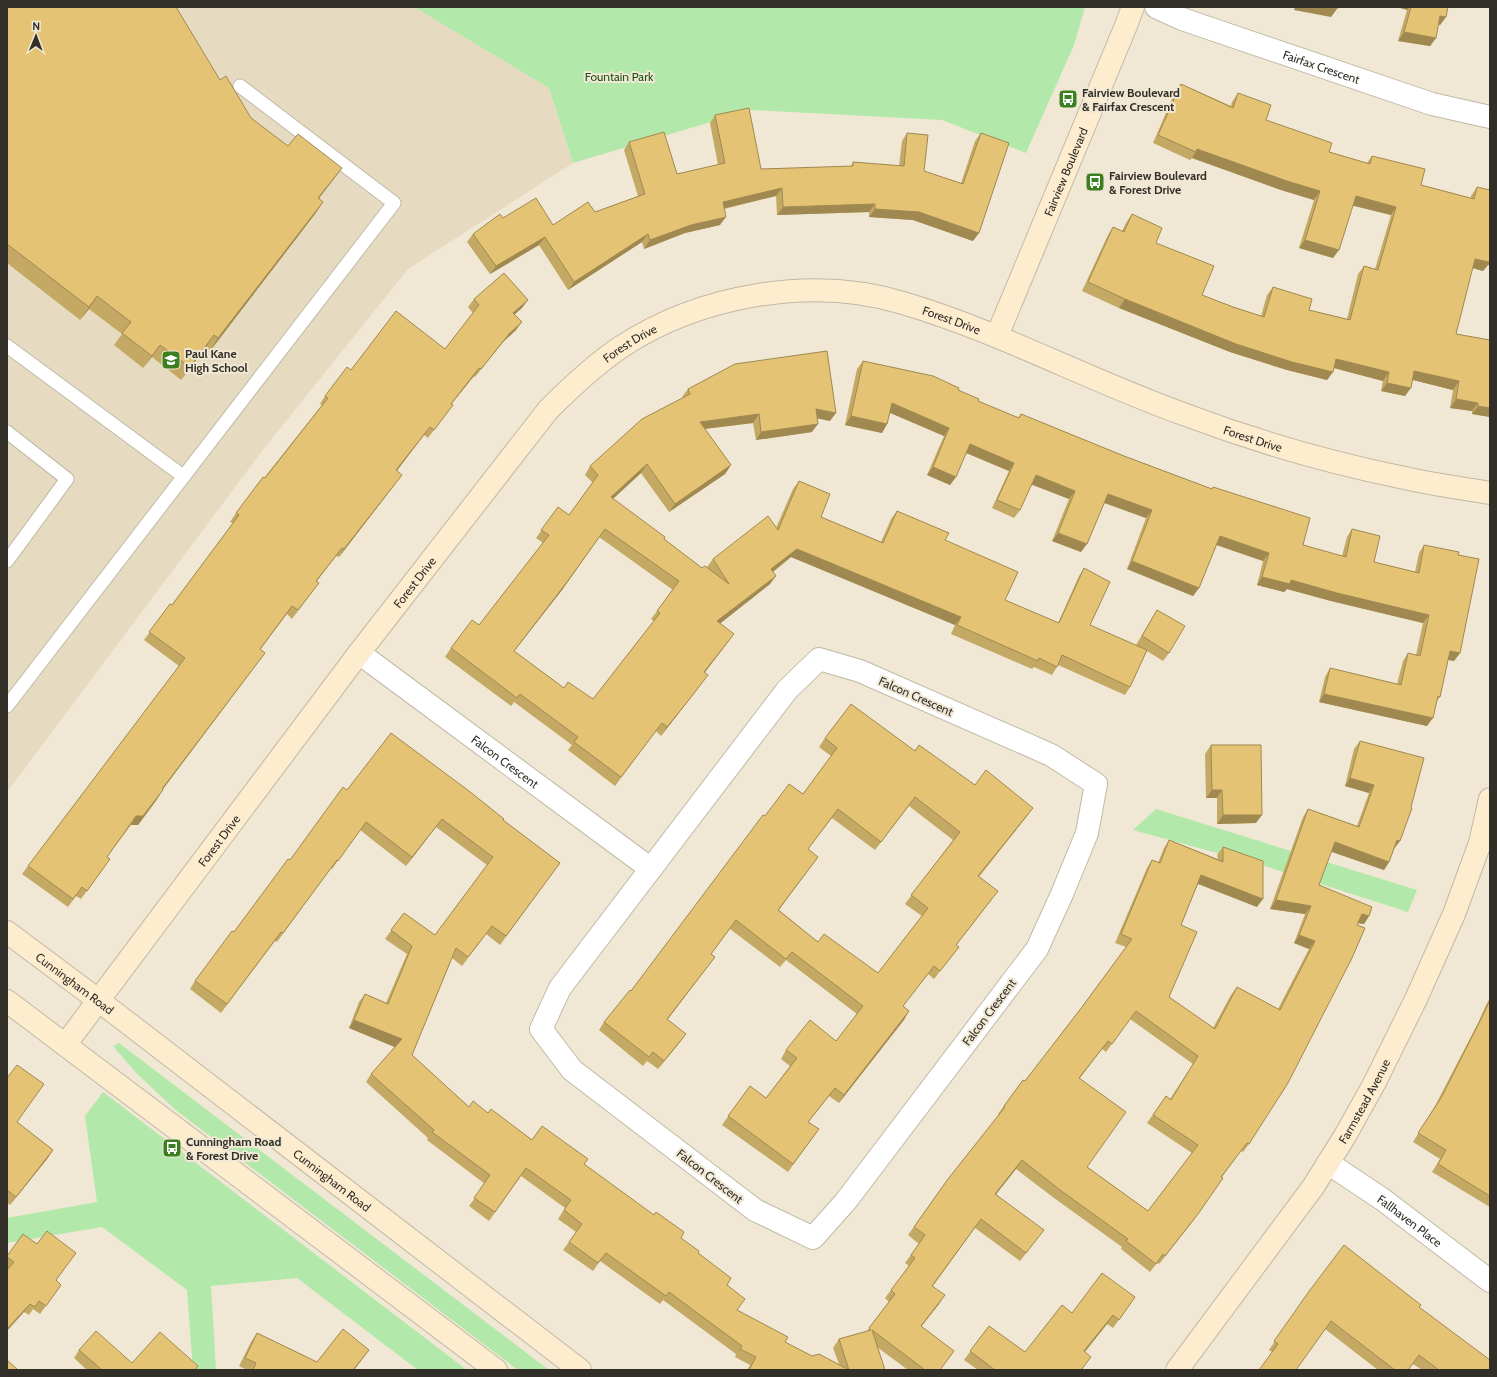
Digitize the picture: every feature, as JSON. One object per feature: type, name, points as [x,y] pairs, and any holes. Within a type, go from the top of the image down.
[{"type":"street","name":"Fairview Boulevard","points":[[996,336],[1133,7]]},
{"type":"street","name":"Fairfax Crescent","points":[[1156,7],[1182,19],[1432,104],[1490,117]]},
{"type":"street","name":"Forest Drive","points":[[65,1045],[359,653],[548,410],[595,366],[622,346],[650,330],[683,315],[718,303],[755,295],[792,291],[829,291],[865,295],[902,302],[996,336],[1114,388],[1259,440],[1329,460],[1400,477],[1490,493]]},
{"type":"street","name":"Falcon Crescent","points":[[359,653],[651,869]]},
{"type":"street","name":"Falcon Crescent","points":[[819,659],[860,671],[1051,755],[1096,784],[1086,833],[1062,894],[1037,948],[846,1201],[813,1238],[755,1210],[572,1070],[541,1029],[560,988],[651,869],[787,690],[819,659]]},
{"type":"street","name":"Farmstead Avenue","points":[[1177,1370],[1313,1187],[1345,1136],[1375,1082],[1416,999],[1485,844],[1490,799]]},
{"type":"street","name":"Cunningham Road","points":[[7,932],[98,1000],[580,1370]]},
{"type":"street","points":[[7,1001],[496,1370]]},
{"type":"street","name":"Fallhaven Place","points":[[1328,1163],[1382,1199],[1490,1281]]},
{"type":"lane","points":[[7,706],[182,476],[394,202],[240,86]]},
{"type":"lane","points":[[7,346],[182,476]]},
{"type":"lane","points":[[7,432],[67,479],[7,561]]},
{"type":"shaded area","name":"Paul Kane High School","points":[[7,7],[414,7],[549,88],[573,163],[408,269],[262,451],[7,792]]},
{"type":"green space","name":"Fountain Park","points":[[414,7],[1085,7],[1074,45],[1026,153],[942,120],[751,110],[573,163],[549,88]]},
{"type":"green space","points":[[1156,809],[1417,890],[1408,912],[1268,867],[1133,830]]},
{"type":"green space","points":[[119,1043],[549,1370],[518,1370],[177,1111],[136,1073],[113,1046]]},
{"type":"green space","points":[[103,1092],[467,1370],[418,1370],[297,1278],[211,1286],[216,1370],[193,1370],[187,1290],[102,1227],[7,1243],[7,1218],[97,1202],[85,1116]]},
{"type":"building","points":[[7,7],[176,7],[220,80],[226,76],[251,118],[288,146],[298,134],[342,168],[318,198],[323,202],[218,338],[214,335],[190,367],[160,345],[152,356],[122,333],[131,322],[97,296],[89,307],[7,244]]},
{"type":"building","points":[[1411,7],[1448,7],[1446,17],[1440,16],[1436,38],[1404,32]]},
{"type":"building","points":[[1181,84],[1233,108],[1238,93],[1271,105],[1266,120],[1332,143],[1329,152],[1370,164],[1372,156],[1425,169],[1421,185],[1474,199],[1477,187],[1490,190],[1490,259],[1489,262],[1475,259],[1456,334],[1490,340],[1490,408],[1478,406],[1478,403],[1456,399],[1459,381],[1414,371],[1411,388],[1387,383],[1389,372],[1336,359],[1333,372],[1292,362],[1236,344],[1125,299],[1088,282],[1113,227],[1124,232],[1132,214],[1162,228],[1156,243],[1214,266],[1202,295],[1264,317],[1273,287],[1312,299],[1309,310],[1350,320],[1364,266],[1378,270],[1396,207],[1356,196],[1339,250],[1305,240],[1320,191],[1287,181],[1197,149],[1196,152],[1158,135]]},
{"type":"building","points":[[749,108],[761,169],[853,166],[853,162],[904,166],[907,133],[928,135],[924,171],[963,184],[981,133],[1009,143],[979,233],[919,212],[875,209],[875,204],[783,207],[782,188],[723,202],[726,217],[691,225],[650,240],[648,234],[574,282],[545,237],[496,266],[473,234],[500,214],[503,218],[536,198],[553,225],[588,202],[595,212],[645,194],[629,142],[664,132],[677,174],[725,163],[715,115]]},
{"type":"building","points":[[504,273],[528,300],[513,313],[522,322],[509,334],[481,369],[479,368],[451,404],[453,405],[434,430],[430,427],[396,470],[402,475],[344,549],[342,548],[316,581],[319,583],[298,610],[292,606],[260,649],[265,653],[143,816],[136,816],[107,857],[110,859],[87,891],[82,887],[73,899],[28,866],[185,658],[149,632],[170,604],[172,605],[239,515],[236,513],[263,477],[265,478],[328,398],[325,396],[347,367],[351,370],[396,311],[445,349],[479,305],[474,299]]},
{"type":"building","points":[[827,351],[836,413],[816,409],[818,424],[761,432],[759,414],[700,422],[731,465],[675,504],[647,464],[611,497],[665,537],[664,539],[702,568],[705,566],[729,584],[713,559],[768,516],[778,530],[799,481],[830,494],[821,517],[883,543],[897,511],[949,533],[945,540],[1018,572],[1005,600],[1059,623],[1084,568],[1110,582],[1090,625],[1147,650],[1130,687],[1062,655],[1057,667],[1039,658],[1038,661],[957,625],[961,617],[797,549],[771,569],[776,576],[717,621],[734,634],[704,672],[708,675],[688,701],[667,727],[662,723],[621,777],[574,742],[578,737],[520,694],[517,698],[451,648],[472,620],[479,625],[549,535],[541,530],[558,507],[569,515],[598,475],[590,466],[642,419],[690,394],[688,389],[735,364]],"holes":[[[605,529],[679,581],[657,611],[660,613],[593,699],[568,682],[564,688],[514,651],[567,582]]]},
{"type":"building","points":[[863,361],[933,376],[959,388],[958,390],[979,399],[978,401],[1019,418],[1021,414],[1124,456],[1212,489],[1213,487],[1310,518],[1303,545],[1346,557],[1352,529],[1380,536],[1374,562],[1419,573],[1424,545],[1459,552],[1458,555],[1479,559],[1460,653],[1450,651],[1440,697],[1438,696],[1433,718],[1324,694],[1330,668],[1401,685],[1408,653],[1420,656],[1429,615],[1337,593],[1291,580],[1290,584],[1262,577],[1269,553],[1220,536],[1199,588],[1132,561],[1152,510],[1108,494],[1087,544],[1058,533],[1075,491],[1036,475],[1020,510],[997,500],[1014,463],[970,444],[956,477],[933,467],[949,428],[892,403],[887,424],[851,416]]},
{"type":"building","points":[[1157,610],[1185,626],[1169,653],[1142,636]]},
{"type":"building","points":[[851,704],[915,751],[919,745],[975,785],[986,770],[1033,808],[978,876],[998,891],[956,945],[959,947],[940,971],[934,966],[903,1006],[909,1011],[844,1095],[835,1088],[808,1122],[819,1129],[793,1164],[728,1116],[750,1086],[766,1098],[797,1058],[786,1050],[810,1020],[836,1041],[863,1006],[792,952],[786,959],[736,920],[711,954],[715,957],[667,1019],[686,1034],[664,1061],[653,1052],[649,1057],[604,1022],[630,990],[631,991],[763,815],[765,816],[789,784],[803,794],[837,748],[825,738]],"holes":[[[915,797],[960,832],[911,895],[928,908],[878,973],[824,934],[818,942],[778,910],[818,857],[808,849],[838,809],[881,842]]]},
{"type":"building","points":[[391,733],[469,791],[504,819],[503,820],[560,863],[506,936],[492,926],[468,957],[456,948],[412,1055],[469,1107],[473,1101],[488,1113],[491,1109],[532,1140],[542,1126],[588,1159],[584,1164],[654,1215],[656,1212],[684,1232],[681,1238],[731,1278],[727,1285],[745,1299],[737,1310],[788,1337],[785,1342],[812,1356],[819,1354],[849,1370],[749,1370],[756,1357],[740,1349],[742,1346],[669,1292],[666,1296],[606,1253],[598,1263],[569,1242],[582,1224],[564,1210],[571,1200],[526,1168],[495,1212],[474,1198],[490,1175],[432,1132],[434,1130],[371,1074],[402,1039],[354,1020],[365,994],[388,1004],[412,946],[391,930],[404,913],[435,935],[493,857],[442,819],[412,857],[366,822],[338,861],[337,860],[283,933],[281,932],[227,1004],[195,981],[232,931],[234,932],[288,859],[290,860],[343,787],[347,790]]},
{"type":"building","points":[[1360,741],[1424,758],[1411,807],[1412,808],[1400,841],[1397,840],[1389,862],[1335,842],[1319,885],[1372,907],[1369,916],[1362,914],[1357,925],[1365,928],[1352,958],[1288,1083],[1249,1144],[1247,1143],[1221,1177],[1223,1178],[1198,1214],[1165,1256],[1163,1254],[1156,1264],[1126,1241],[1128,1239],[1060,1190],[1022,1160],[995,1194],[1044,1230],[1026,1253],[981,1219],[932,1286],[945,1295],[921,1326],[954,1351],[940,1370],[925,1370],[872,1330],[885,1370],[849,1370],[839,1339],[871,1330],[869,1328],[895,1294],[891,1290],[915,1258],[911,1255],[925,1235],[914,1227],[948,1179],[1005,1107],[1004,1106],[1023,1080],[1025,1081],[1082,1007],[1132,939],[1121,934],[1152,860],[1160,863],[1169,840],[1223,862],[1223,847],[1263,861],[1263,899],[1201,875],[1181,925],[1197,932],[1169,997],[1215,1029],[1237,987],[1280,1010],[1315,941],[1299,935],[1311,906],[1276,900],[1308,809],[1359,827],[1374,785],[1350,778]],"holes":[[[1136,1011],[1198,1056],[1171,1100],[1166,1096],[1153,1115],[1198,1145],[1148,1211],[1087,1167],[1126,1112],[1079,1078],[1108,1041],[1112,1044]]]},
{"type":"building","points":[[1211,745],[1261,745],[1262,815],[1223,815],[1222,790],[1212,790]]},
{"type":"building","points":[[1490,1000],[1490,1196],[1438,1164],[1446,1150],[1418,1133],[1441,1098]]},
{"type":"building","points":[[17,1065],[44,1084],[17,1122],[53,1150],[16,1197],[7,1190],[7,1078]]},
{"type":"building","points":[[47,1231],[76,1253],[56,1280],[61,1285],[46,1306],[39,1301],[35,1307],[30,1304],[7,1329],[7,1270],[14,1262],[7,1256],[23,1234],[37,1244]]},
{"type":"building","points":[[1344,1245],[1421,1305],[1419,1307],[1490,1360],[1490,1370],[1439,1370],[1419,1355],[1408,1370],[1395,1370],[1331,1321],[1296,1370],[1259,1370],[1278,1344],[1274,1341]]},
{"type":"building","points":[[1102,1273],[1135,1297],[1119,1320],[1113,1315],[1084,1351],[1091,1357],[1081,1370],[995,1370],[970,1351],[989,1326],[1025,1352],[1062,1305],[1072,1313]]},
{"type":"building","points":[[343,1329],[369,1350],[353,1370],[253,1370],[256,1363],[245,1358],[257,1333],[317,1362]]},
{"type":"building","points":[[96,1331],[132,1363],[160,1332],[198,1366],[195,1370],[102,1370],[79,1350]]},
{"type":"building","points":[[7,1360],[18,1370],[7,1370]]},
{"type":"place","name":"Fairview Boulevard & Fairfax Crescent","points":[[1068,99]]},
{"type":"place","name":"Fairview Boulevard & Forest Drive","points":[[1095,182]]},
{"type":"place","name":"Paul Kane High School","points":[[171,360]]},
{"type":"place","name":"Cunningham Road & Forest Drive","points":[[172,1148]]}]
